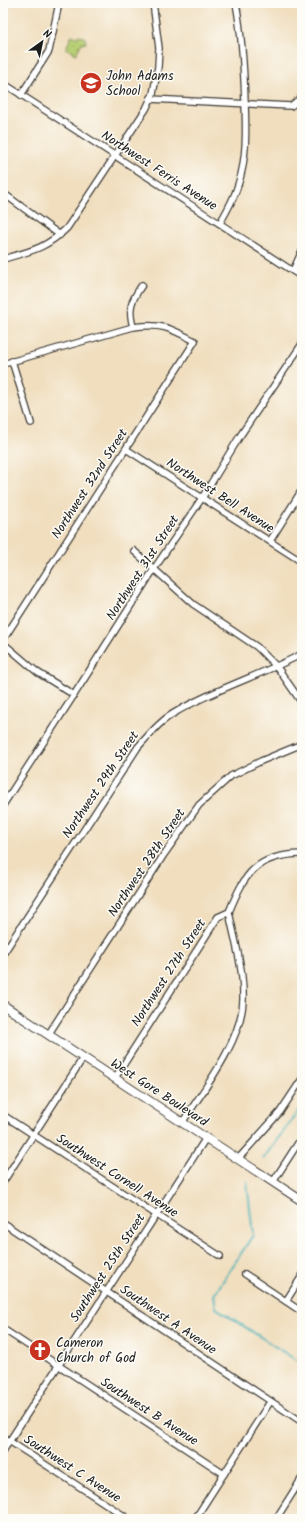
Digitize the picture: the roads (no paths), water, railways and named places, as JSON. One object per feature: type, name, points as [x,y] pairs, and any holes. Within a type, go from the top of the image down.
[{"type":"main road","name":"West Gore Boulevard","points":[[3,1005],[302,1201]]},
{"type":"street","points":[[21,95],[49,51],[59,3]]},
{"type":"street","points":[[3,259],[37,249],[50,243],[67,228],[114,154],[146,109],[156,83],[159,48],[153,3]]},
{"type":"street","points":[[220,223],[239,184],[246,133],[246,104],[240,27],[236,3]]},
{"type":"street","name":"Northwest Ferris Avenue","points":[[3,83],[302,277]]},
{"type":"street","points":[[150,99],[291,106],[302,98]]},
{"type":"street","points":[[3,193],[60,235]]},
{"type":"street","points":[[293,272],[302,251]]},
{"type":"street","points":[[3,364],[133,327],[130,306],[142,285]]},
{"type":"street","name":"Northwest 32nd Street","points":[[3,640],[195,341],[162,326],[149,325],[133,327]]},
{"type":"street","name":"Northwest 31st Street","points":[[3,805],[154,569],[202,498],[240,436],[302,344]]},
{"type":"street","points":[[12,361],[31,423]]},
{"type":"street","name":"Northwest Bell Avenue","points":[[126,449],[302,562]]},
{"type":"street","points":[[270,541],[302,490]]},
{"type":"street","points":[[134,551],[193,604],[257,647],[277,667],[302,703]]},
{"type":"street","points":[[3,643],[37,672],[74,695]]},
{"type":"street","name":"Northwest 29th Street","points":[[3,954],[133,753],[150,734],[170,716],[208,696],[277,667],[302,654]]},
{"type":"street","name":"Northwest 28th Street","points":[[48,1034],[163,856],[199,805],[231,776],[261,761],[302,744]]},
{"type":"street","points":[[182,1123],[226,1052],[238,1026],[243,1001],[240,960],[229,912],[238,889],[250,872],[263,861],[289,854],[302,854]]},
{"type":"street","name":"Northwest 27th Street","points":[[114,1078],[218,917],[229,912]]},
{"type":"street","points":[[3,1182],[83,1058]]},
{"type":"street","points":[[238,1159],[280,1112],[302,1079]]},
{"type":"street","name":"Southwest Cornell Avenue","points":[[3,1115],[220,1256]]},
{"type":"street","points":[[273,1182],[302,1137]]},
{"type":"street","name":"Southwest 25th Street","points":[[3,1451],[206,1138]]},
{"type":"street","name":"Southwest A Avenue","points":[[3,1223],[302,1422]]},
{"type":"street","points":[[245,1274],[302,1312]]},
{"type":"street","points":[[286,1301],[302,1276]]},
{"type":"street","name":"Southwest B Avenue","points":[[3,1330],[224,1474]]},
{"type":"street","points":[[195,1519],[270,1402]]},
{"type":"street","name":"Southwest C Avenue","points":[[3,1437],[129,1519]]},
{"type":"street","points":[[276,1519],[302,1478]]},
{"type":"waterway","points":[[263,1159],[302,1106]]},
{"type":"waterway","points":[[247,1182],[253,1235],[214,1295],[216,1308],[302,1364]]},
{"type":"place","name":"John Adams School","points":[[91,83]]},
{"type":"place","name":"Cameron Church of God","points":[[40,1350]]}]
